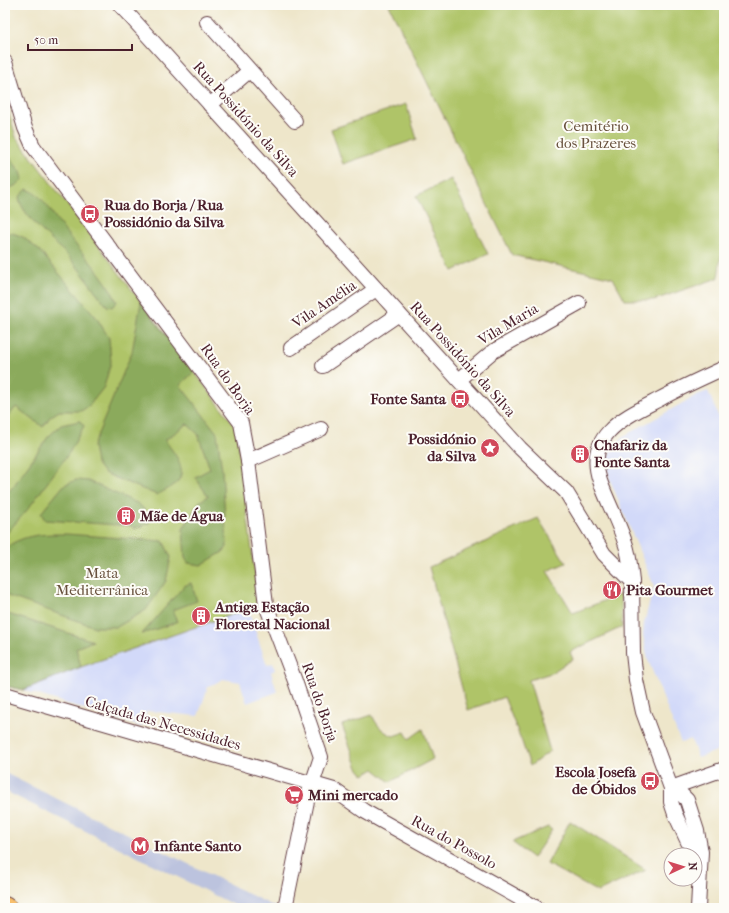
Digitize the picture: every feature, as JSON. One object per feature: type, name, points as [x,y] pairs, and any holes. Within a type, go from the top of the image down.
[{"type":"street","name":"Rua Possidónio da Silva","points":[[120,5],[527,455],[566,492],[604,554],[632,582]]},
{"type":"street","points":[[207,22],[295,121]]},
{"type":"street","name":"Rua do Borja","points":[[5,62],[25,128],[33,146],[241,424],[248,461],[266,605],[321,757],[308,796],[285,908]]},
{"type":"street","points":[[210,105],[249,71]]},
{"type":"street","name":"Vila Amélia","points":[[291,348],[376,289]]},
{"type":"street","name":"Vila Maria","points":[[459,380],[492,352],[579,303]]},
{"type":"street","points":[[323,366],[399,314]]},
{"type":"street","points":[[690,847],[675,814],[671,788],[643,712],[636,680],[632,630],[632,582],[627,548],[600,480],[597,467],[600,445],[609,430],[627,416],[724,368]]},
{"type":"street","points":[[248,461],[322,429]]},
{"type":"street","name":"Calçada das Necessidades","points":[[5,694],[312,784]]},
{"type":"street","points":[[671,788],[724,769]]},
{"type":"street","name":"Rua do Possolo","points":[[312,784],[334,790],[364,811],[537,908]]},
{"type":"street","points":[[671,788],[680,793],[687,800],[697,831],[700,847]]},
{"type":"street","points":[[698,908],[699,887]]},
{"type":"shaded area","points":[[708,391],[724,430],[724,748],[698,758],[691,739],[681,743],[648,660],[643,635],[644,623],[654,586],[610,480],[607,468],[609,455],[612,448],[624,436],[697,395]]},
{"type":"shaded area","points":[[248,609],[267,665],[273,663],[275,670],[271,672],[277,692],[247,703],[240,682],[223,679],[208,687],[198,716],[147,711],[142,727],[23,690],[81,667]]},
{"type":"shaded area","points":[[5,773],[278,908],[240,908],[5,791]]},
{"type":"green space","name":"Cemitério dos Prazeres","points":[[389,5],[724,5],[724,252],[721,255],[718,278],[654,300],[625,300],[613,278],[512,255]]},
{"type":"green space","points":[[5,99],[16,137],[236,427],[259,605],[81,667],[23,690],[5,686]]},
{"type":"green space","points":[[406,104],[417,139],[343,164],[331,129]]},
{"type":"green space","points":[[5,152],[21,172],[23,179],[17,185],[10,188],[5,186]]},
{"type":"green space","points":[[451,179],[488,254],[453,271],[416,196]]},
{"type":"green space","points":[[27,189],[38,196],[48,206],[64,230],[100,274],[117,302],[112,307],[107,306],[69,257],[32,221],[21,204],[19,197]]},
{"type":"green space","points":[[10,232],[23,237],[40,251],[96,317],[109,338],[111,362],[104,387],[89,406],[81,411],[59,411],[50,417],[43,427],[16,407],[8,417],[5,414],[5,237]]},
{"type":"green space","points":[[141,302],[194,372],[180,385],[217,433],[222,470],[227,547],[223,552],[201,565],[188,563],[185,558],[183,529],[199,502],[208,496],[195,477],[210,469],[198,434],[187,424],[165,440],[178,459],[181,476],[174,485],[157,495],[104,473],[96,463],[93,446],[132,352]]},
{"type":"green space","points":[[80,421],[84,426],[69,453],[28,509],[5,535],[5,494],[12,488],[48,437],[61,425]]},
{"type":"green space","points":[[76,480],[88,481],[139,504],[148,514],[149,523],[135,529],[133,526],[45,520],[41,513],[64,485]]},
{"type":"green space","points":[[538,518],[566,563],[547,571],[573,613],[621,594],[622,627],[570,652],[573,659],[551,673],[529,680],[550,751],[530,766],[504,697],[468,710],[429,567]]},
{"type":"green space","name":"Mata Mediterrânica","points":[[49,534],[163,541],[171,557],[166,581],[146,610],[117,627],[95,627],[5,595],[5,548],[12,543],[27,537]]},
{"type":"green space","points":[[191,583],[197,601],[173,610],[177,622],[142,634],[184,586]]},
{"type":"green space","points":[[5,613],[93,641],[76,648],[81,667],[23,690],[5,686]]},
{"type":"green space","points":[[372,715],[380,728],[393,736],[405,732],[409,739],[423,729],[433,759],[390,782],[374,769],[364,775],[358,768],[342,725]]},
{"type":"green space","points":[[570,821],[646,870],[598,892],[547,864]]},
{"type":"green space","points":[[548,827],[552,830],[533,858],[512,842]]},
{"type":"place","name":"Rua do Borja / Rua Possidónio da Silva","points":[[90,214]]},
{"type":"place","name":"Fonte Santa","points":[[460,399]]},
{"type":"place","name":"Possidónio da Silva","points":[[490,448]]},
{"type":"place","name":"Chafariz da Fonte Santa","points":[[580,454]]},
{"type":"place","name":"Mãe de Água","points":[[126,516]]},
{"type":"place","name":"Pita Gourmet","points":[[612,590]]},
{"type":"place","name":"Antiga Estação Florestal Nacional","points":[[201,616]]},
{"type":"place","name":"Escola Josefa de Óbidos","points":[[650,781]]},
{"type":"place","name":"Mini mercado","points":[[294,795]]},
{"type":"place","name":"Infante Santo","points":[[140,846]]}]
